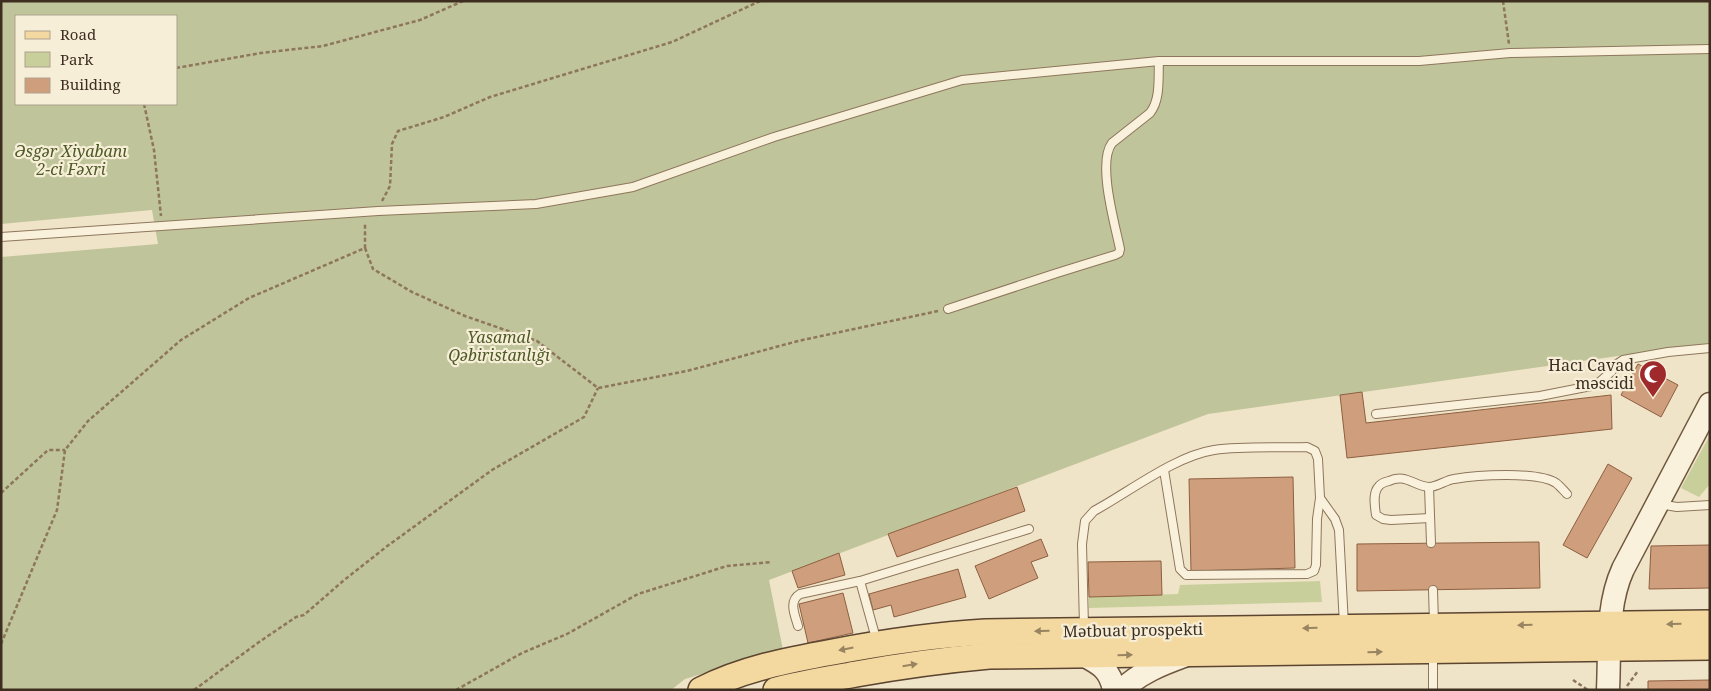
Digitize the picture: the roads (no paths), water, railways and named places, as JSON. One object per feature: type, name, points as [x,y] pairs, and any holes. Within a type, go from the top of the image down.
[{"type":"main road","points":[[1608,690],[1612,615],[1620,577],[1710,404]]},
{"type":"main road","name":"Mətbuat prospekti","points":[[701,690],[748,671],[794,659],[941,634],[1573,624],[1612,615],[1638,624],[1710,623]]},
{"type":"main road","name":"Mətbuat prospekti","points":[[776,690],[797,684],[946,659],[989,656],[1610,649],[1638,660],[1710,647]]},
{"type":"main road","points":[[1122,690],[1136,678],[1156,667],[1190,654]]},
{"type":"main road","points":[[1083,656],[1101,665],[1107,672],[1114,690]]},
{"type":"lane","points":[[1,237],[378,211],[536,204],[632,187],[774,138],[962,80],[1159,61],[1419,60],[1510,53],[1710,49]]},
{"type":"lane","points":[[948,309],[1118,254],[1120,249],[1108,189],[1107,152],[1112,143],[1150,113],[1154,107],[1159,61]]},
{"type":"lane","points":[[1376,414],[1510,400],[1580,388],[1596,384],[1623,360],[1668,352],[1710,348]]},
{"type":"lane","points":[[1084,631],[1082,544],[1085,521],[1094,511],[1164,470],[1213,450],[1307,447],[1315,451],[1318,459],[1320,498],[1317,519],[1316,565],[1314,571],[1307,574],[1186,575],[1180,569],[1164,470]]},
{"type":"lane","points":[[1430,518],[1383,519],[1376,516],[1375,490],[1379,485],[1393,478],[1403,478],[1429,487],[1452,479],[1472,476],[1516,475],[1545,478],[1556,483],[1567,494]]},
{"type":"lane","points":[[1429,487],[1431,543]]},
{"type":"lane","points":[[1320,498],[1335,519],[1339,530],[1344,627]]},
{"type":"lane","points":[[1657,503],[1677,507],[1710,505]]},
{"type":"lane","points":[[798,626],[792,603],[795,597],[800,594],[860,581],[1029,529]]},
{"type":"lane","points":[[860,581],[877,644]]},
{"type":"lane","points":[[1433,590],[1434,626]]},
{"type":"lane","points":[[1433,651],[1433,690]]},
{"type":"place","name":"Hacı Cavad məscidi","points":[[1653,398]]},
{"type":"park label","name":"Əsgər Xiyabanı 2-ci Fəxri","points":[[71,160]]},
{"type":"park label","name":"Yasamal Qəbiristanlığı","points":[[499,346]]}]
